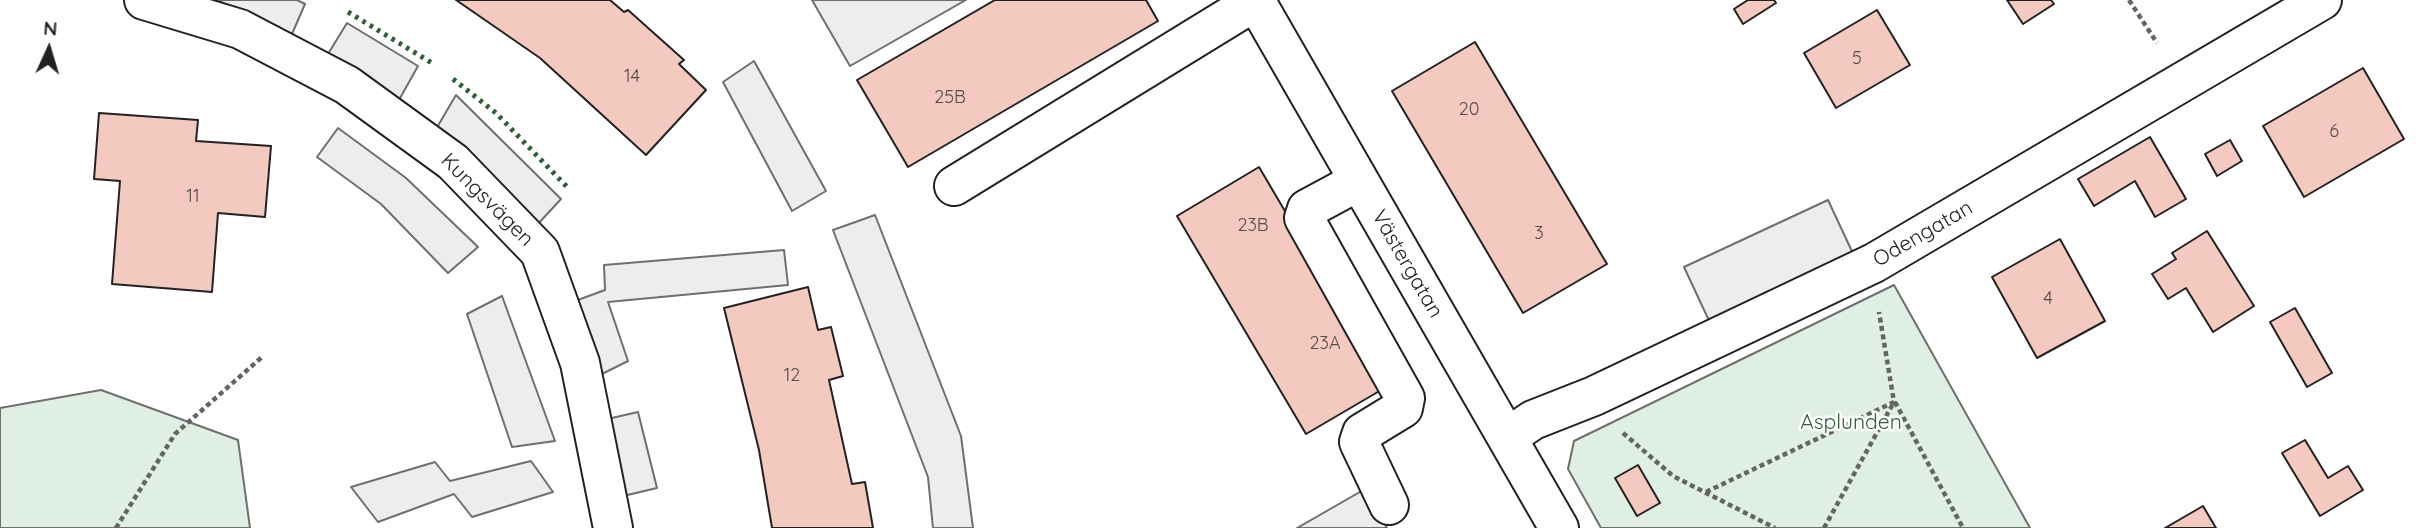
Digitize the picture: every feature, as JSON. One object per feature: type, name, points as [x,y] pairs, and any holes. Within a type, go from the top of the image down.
[{"type":"street","name":"Kungsvägen","points":[[144,0],[240,29],[347,85],[453,162],[540,253],[580,363],[613,528]]},
{"type":"street","name":"Västergatan","points":[[1256,0],[1559,528]]},
{"type":"street","points":[[954,186],[1256,0]]},
{"type":"street","name":"Odengatan","points":[[1508,437],[1533,420],[1594,396],[1874,263],[2322,0]]},
{"type":"street","points":[[1359,181],[1307,209],[1304,218],[1405,398],[1402,408],[1362,433],[1359,442],[1389,505]]},
{"type":"path","points":[[1874,263],[1881,328],[1894,402],[1962,528]]},
{"type":"path","points":[[116,528],[175,434],[262,357]]},
{"type":"path","points":[[1594,396],[1628,439],[1672,476],[1775,528]]},
{"type":"path","points":[[1706,492],[1894,402]]},
{"type":"path","points":[[1824,528],[1894,402]]},
{"type":"green space","name":"Asplunden","points":[[1894,285],[2030,528],[1601,528],[1568,469],[1574,441]]},
{"type":"green space","points":[[101,390],[238,440],[250,528],[0,528],[0,408]]},
{"type":"shaded area","points":[[217,0],[297,0],[305,4],[292,34]]},
{"type":"shaded area","points":[[812,0],[966,0],[850,66]]},
{"type":"shaded area","points":[[347,23],[418,66],[399,100],[328,54]]},
{"type":"shaded area","points":[[754,61],[826,191],[792,211],[723,82]]},
{"type":"shaded area","points":[[456,95],[561,199],[537,225],[436,129]]},
{"type":"shaded area","points":[[338,128],[406,178],[478,247],[448,273],[381,204],[317,157]]},
{"type":"shaded area","points":[[1828,200],[1863,275],[1719,342],[1684,267]]},
{"type":"shaded area","points":[[875,215],[961,436],[973,528],[933,528],[928,477],[833,230]]},
{"type":"shaded area","points":[[784,250],[788,285],[608,302],[628,361],[592,379],[567,304],[605,290],[604,265]]},
{"type":"shaded area","points":[[502,296],[555,441],[512,447],[467,314]]},
{"type":"shaded area","points":[[638,412],[657,488],[619,497],[603,420]]},
{"type":"shaded area","points":[[531,461],[553,492],[472,517],[454,494],[378,522],[351,487],[435,462],[450,481]]},
{"type":"shaded area","points":[[1365,489],[1387,528],[1297,528]]},
{"type":"building","points":[[456,0],[610,0],[624,12],[628,10],[684,60],[679,64],[706,90],[646,155],[540,58]]},
{"type":"building","points":[[995,0],[1146,0],[1158,21],[908,167],[857,80]]},
{"type":"building","points":[[1748,0],[1774,0],[1776,3],[1743,24],[1734,9]]},
{"type":"building","points":[[2007,0],[2051,0],[2054,4],[2023,24]]},
{"type":"building","points":[[1877,10],[1910,65],[1836,108],[1804,53]]},
{"type":"building","points":[[1475,42],[1607,264],[1523,313],[1392,91]]},
{"type":"building","points":[[2363,68],[2404,139],[2304,197],[2263,126]]},
{"type":"building","points":[[99,113],[198,120],[196,141],[271,146],[265,217],[218,213],[212,292],[112,284],[120,181],[94,179]]},
{"type":"building","points":[[2150,137],[2186,199],[2155,217],[2135,181],[2094,206],[2078,179]]},
{"type":"building","points":[[2230,140],[2242,161],[2217,176],[2205,154]]},
{"type":"building","points":[[1259,167],[1388,386],[1306,434],[1177,216]]},
{"type":"building","points":[[2207,231],[2254,306],[2213,332],[2186,288],[2168,299],[2152,274],[2176,259],[2172,253]]},
{"type":"building","points":[[2060,239],[2105,321],[2037,358],[1992,277]]},
{"type":"building","points":[[808,287],[818,330],[831,327],[843,376],[829,380],[852,484],[865,482],[873,528],[772,528],[759,450],[724,308]]},
{"type":"building","points":[[2295,308],[2332,373],[2307,387],[2270,322]]},
{"type":"building","points":[[2305,440],[2328,478],[2348,466],[2363,490],[2320,516],[2282,453]]},
{"type":"building","points":[[1638,465],[1660,503],[1637,516],[1615,478]]},
{"type":"building","points":[[2203,506],[2216,528],[2165,528]]},
{"type":"hedge","points":[[348,12],[432,63]]},
{"type":"hedge","points":[[453,79],[496,113],[569,189]]}]
